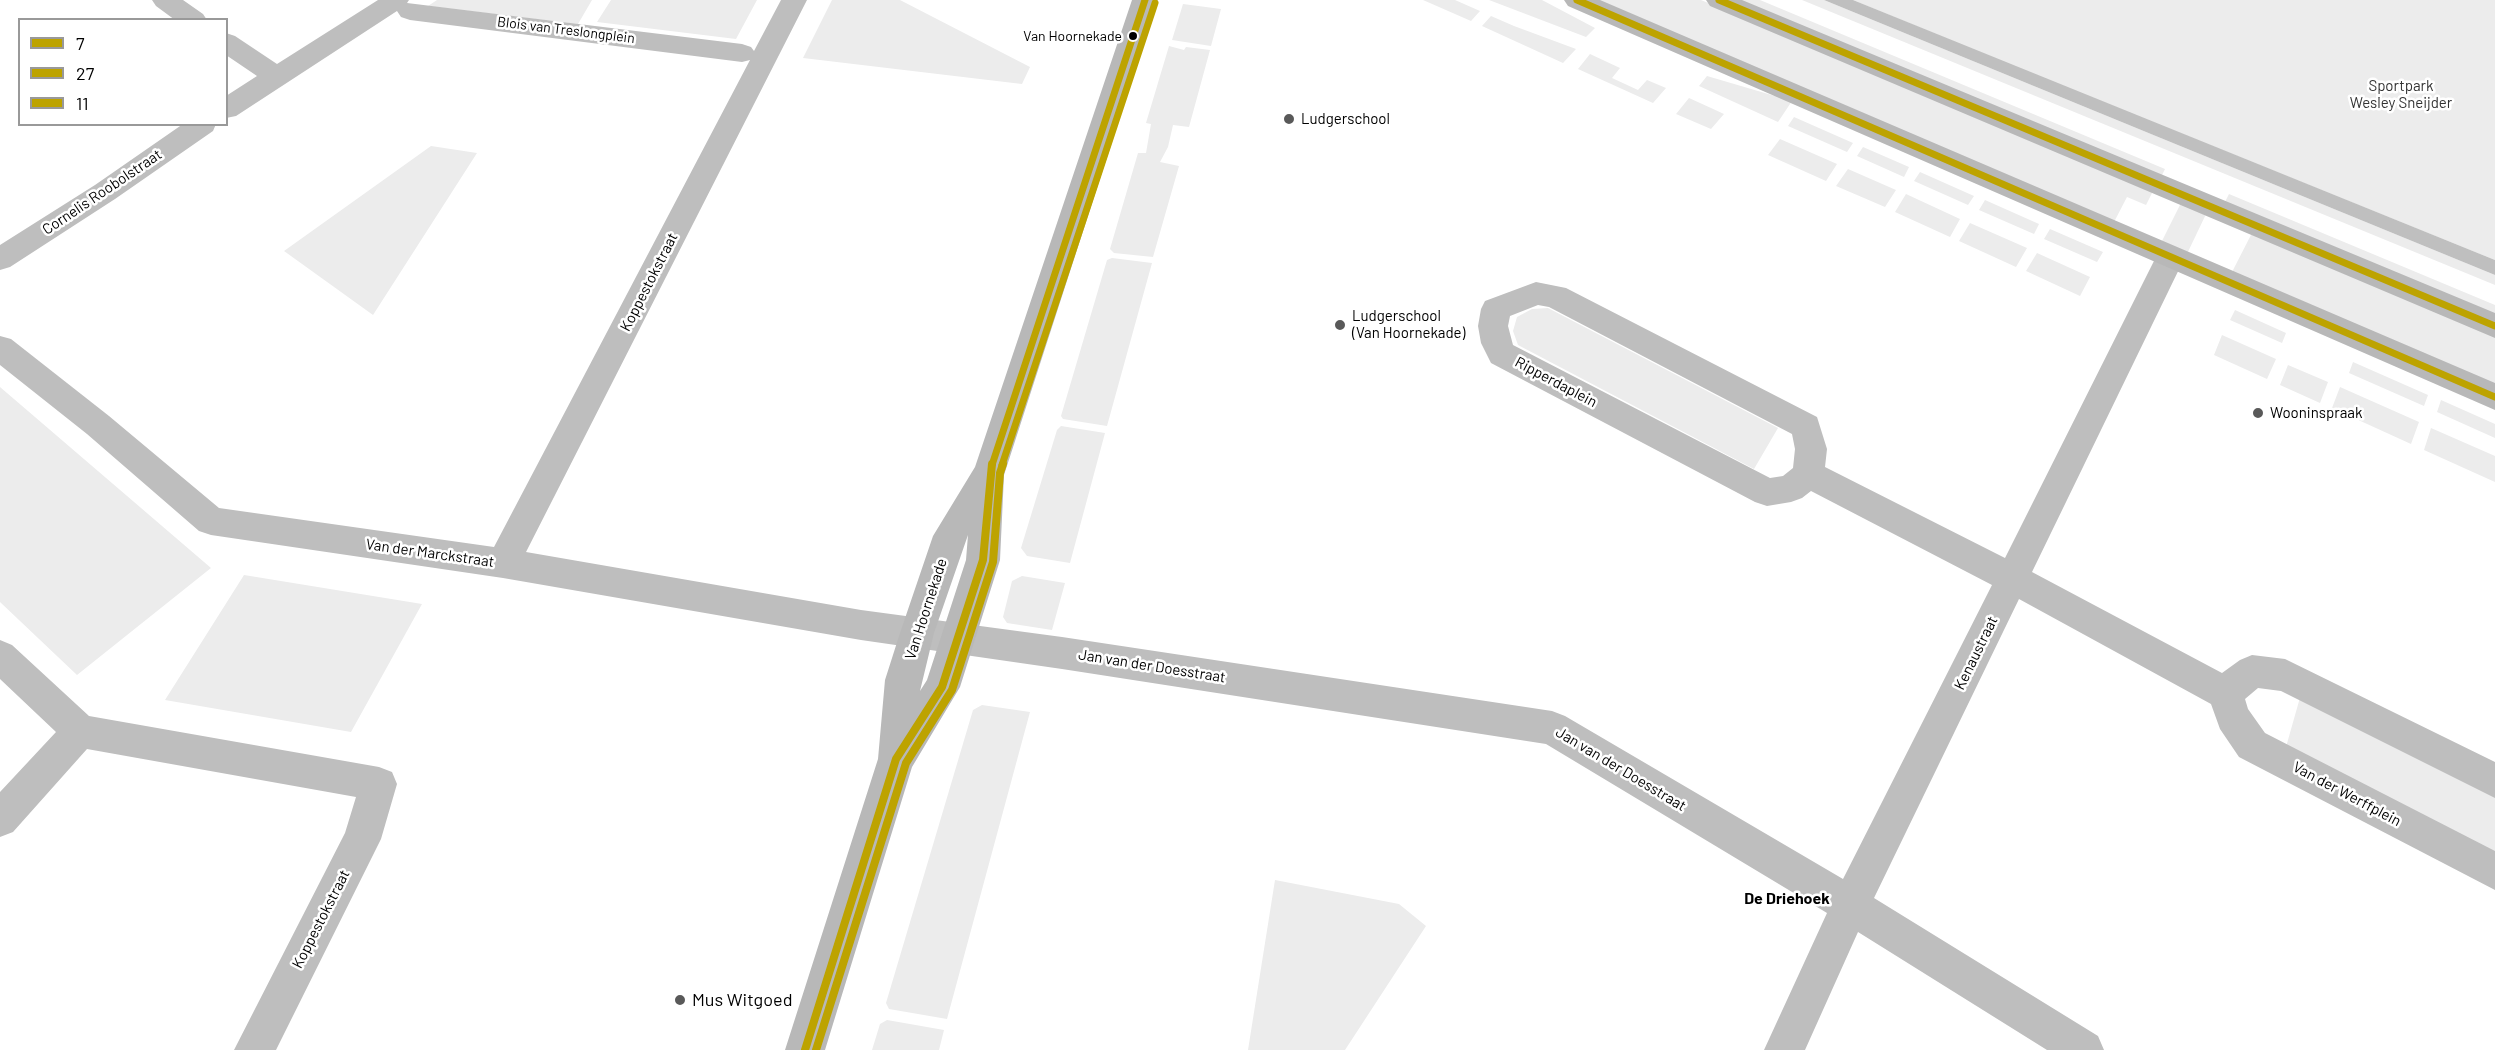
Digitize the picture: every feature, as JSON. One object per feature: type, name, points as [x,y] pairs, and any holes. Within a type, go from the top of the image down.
[{"type":"main road","name":"Van Hoornekade","points":[[805,1050],[896,759],[903,680],[917,633],[950,536],[990,471],[1145,0]]},
{"type":"main road","points":[[1578,0],[2495,397]]},
{"type":"main road","points":[[1719,0],[2495,326]]},
{"type":"main road","name":"Van Hoornekade","points":[[896,759],[942,687],[983,560],[990,471]]},
{"type":"street","points":[[165,0],[191,18]]},
{"type":"street","points":[[228,108],[396,0]]},
{"type":"street","name":"Blois van Treslongplein","points":[[427,0],[410,11],[742,53]]},
{"type":"street","name":"Koppestokstraat","points":[[503,563],[794,0]]},
{"type":"street","points":[[228,43],[276,76]]},
{"type":"street","name":"Cornelis Roobolstraat","points":[[0,259],[105,192],[200,126]]},
{"type":"street","name":"Kenaustraat","points":[[1784,1050],[1850,905],[2013,579],[2170,257]]},
{"type":"street","name":"Ripperdaplein","points":[[1536,293],[1555,296],[1806,426],[1811,449],[1808,474],[1791,488],[1767,492],[1502,354],[1496,343],[1493,326],[1497,309],[1536,293]]},
{"type":"street","name":"Van der Marckstraat","points":[[0,348],[98,425],[210,521],[503,563],[861,625],[956,638]]},
{"type":"street","points":[[1808,474],[2013,579],[2225,693],[2252,671],[2285,675],[2495,781]]},
{"type":"street","name":"Jan van der Doesstraat","points":[[956,638],[1552,728],[1850,905],[2084,1050]]},
{"type":"street","points":[[0,656],[80,731],[0,819]]},
{"type":"street","name":"Van der Werffplein","points":[[2225,693],[2233,717],[2252,745],[2495,871]]},
{"type":"street","name":"Koppestokstraat","points":[[80,731],[379,784],[362,839],[254,1050]]},
{"type":"green space","points":[[437,0],[592,0],[578,24],[428,6]]},
{"type":"green space","points":[[611,0],[757,0],[736,39],[597,22]]},
{"type":"green space","points":[[832,0],[900,0],[1030,67],[1022,84],[803,58]]},
{"type":"green space","points":[[1423,0],[1455,0],[1480,11],[1471,21]]},
{"type":"green space","points":[[1489,0],[1542,0],[1595,28],[1586,37]]},
{"type":"green space","points":[[1595,0],[1701,0],[2154,189],[2146,205],[2127,197],[2113,224]]},
{"type":"green space","points":[[1735,0],[1760,0],[2165,169],[2161,177]]},
{"type":"green space","points":[[1802,0],[1824,0],[2495,275],[2495,285]]},
{"type":"green space","name":"Sportpark Wesley Sneijder","points":[[1853,0],[2495,0],[2495,260],[1999,60]]},
{"type":"green space","points":[[1183,4],[1221,9],[1211,46],[1172,40]]},
{"type":"green space","points":[[1491,16],[1576,49],[1563,63],[1482,26]]},
{"type":"green space","points":[[1169,46],[1184,50],[1186,47],[1210,50],[1189,127],[1173,125],[1168,147],[1160,162],[1179,166],[1153,257],[1114,253],[1110,249],[1138,153],[1146,153],[1151,124],[1146,123]]},
{"type":"green space","points":[[1590,54],[1620,68],[1612,78],[1638,90],[1647,80],[1666,88],[1653,103],[1578,69]]},
{"type":"green space","points":[[1707,76],[1792,101],[1778,122],[1699,86]]},
{"type":"green space","points":[[1689,98],[1724,114],[1711,129],[1676,114]]},
{"type":"green space","points":[[1794,117],[1853,143],[1847,152],[1788,126]]},
{"type":"green space","points":[[1780,139],[1837,164],[1826,181],[1768,155]]},
{"type":"green space","points":[[431,146],[477,153],[373,315],[284,251]]},
{"type":"green space","points":[[1863,147],[1909,167],[1904,177],[1857,156]]},
{"type":"green space","points":[[1848,169],[1896,190],[1885,207],[1836,186]]},
{"type":"green space","points":[[1920,172],[1974,196],[1968,205],[1914,181]]},
{"type":"green space","points":[[1906,194],[1960,219],[1950,237],[1895,212]]},
{"type":"green space","points":[[2229,194],[2495,305],[2495,317],[2225,202]]},
{"type":"green space","points":[[1985,200],[2039,224],[2034,234],[1979,210]]},
{"type":"green space","points":[[2182,201],[2207,212],[2186,256],[2160,245]]},
{"type":"green space","points":[[1970,223],[2027,248],[2016,267],[1959,241]]},
{"type":"green space","points":[[2050,229],[2103,252],[2097,262],[2044,239]]},
{"type":"green space","points":[[2253,231],[2495,333],[2495,389],[2231,274]]},
{"type":"green space","points":[[2037,253],[2090,277],[2080,296],[2026,271]]},
{"type":"green space","points":[[1112,258],[1152,263],[1107,426],[1063,419],[1061,416],[1107,260]]},
{"type":"green space","points":[[1548,308],[1778,428],[1754,469],[1518,345],[1513,331],[1517,317],[1532,309]]},
{"type":"green space","points":[[2235,310],[2286,333],[2282,343],[2230,320]]},
{"type":"green space","points":[[2222,335],[2276,359],[2267,379],[2214,355]]},
{"type":"green space","points":[[2353,362],[2428,395],[2424,406],[2349,373]]},
{"type":"green space","points":[[2288,365],[2328,382],[2320,403],[2280,385]]},
{"type":"green space","points":[[0,387],[211,568],[77,675],[0,602]]},
{"type":"green space","points":[[2340,387],[2419,422],[2411,444],[2332,408]]},
{"type":"green space","points":[[2441,400],[2495,424],[2495,438],[2437,412]]},
{"type":"green space","points":[[1061,426],[1105,433],[1070,563],[1027,556],[1021,548],[1057,430]]},
{"type":"green space","points":[[2431,428],[2495,456],[2495,482],[2424,450]]},
{"type":"green space","points":[[244,575],[422,604],[351,732],[165,700]]},
{"type":"green space","points":[[1022,576],[1065,583],[1052,630],[1007,623],[1003,617],[1012,581]]},
{"type":"green space","points":[[2301,694],[2495,793],[2495,858],[2286,747]]},
{"type":"green space","points":[[982,705],[1030,712],[947,1019],[889,1009],[886,1003],[973,710]]},
{"type":"green space","points":[[1275,880],[1399,904],[1426,926],[1345,1050],[1248,1050]]},
{"type":"green space","points":[[887,1020],[944,1030],[939,1050],[872,1050],[880,1024]]},
{"type":"shaded area","points":[[1824,0],[1853,0],[2495,260],[2495,275]]},
{"type":"transit line","name":"7","points":[[805,1050],[896,759],[942,687],[983,560],[990,471],[1145,0]]},
{"type":"transit line","name":"11","points":[[1577,0],[2495,397]]},
{"type":"transit line","name":"11","points":[[1719,0],[2495,326]]},
{"type":"transit line","name":"27","points":[[816,1050],[906,763],[952,690],[993,562],[1000,473],[1155,3]]},
{"type":"place","name":"Van Hoornekade","points":[[1133,36]]},
{"type":"place","name":"Ludgerschool","points":[[1289,119]]},
{"type":"place","name":"Ludgerschool (Van Hoornekade)","points":[[1340,325]]},
{"type":"place","name":"Wooninspraak","points":[[2258,413]]},
{"type":"place","name":"Mus Witgoed","points":[[680,1000]]},
{"type":"district","name":"De Driehoek","points":[[1787,899]]}]
